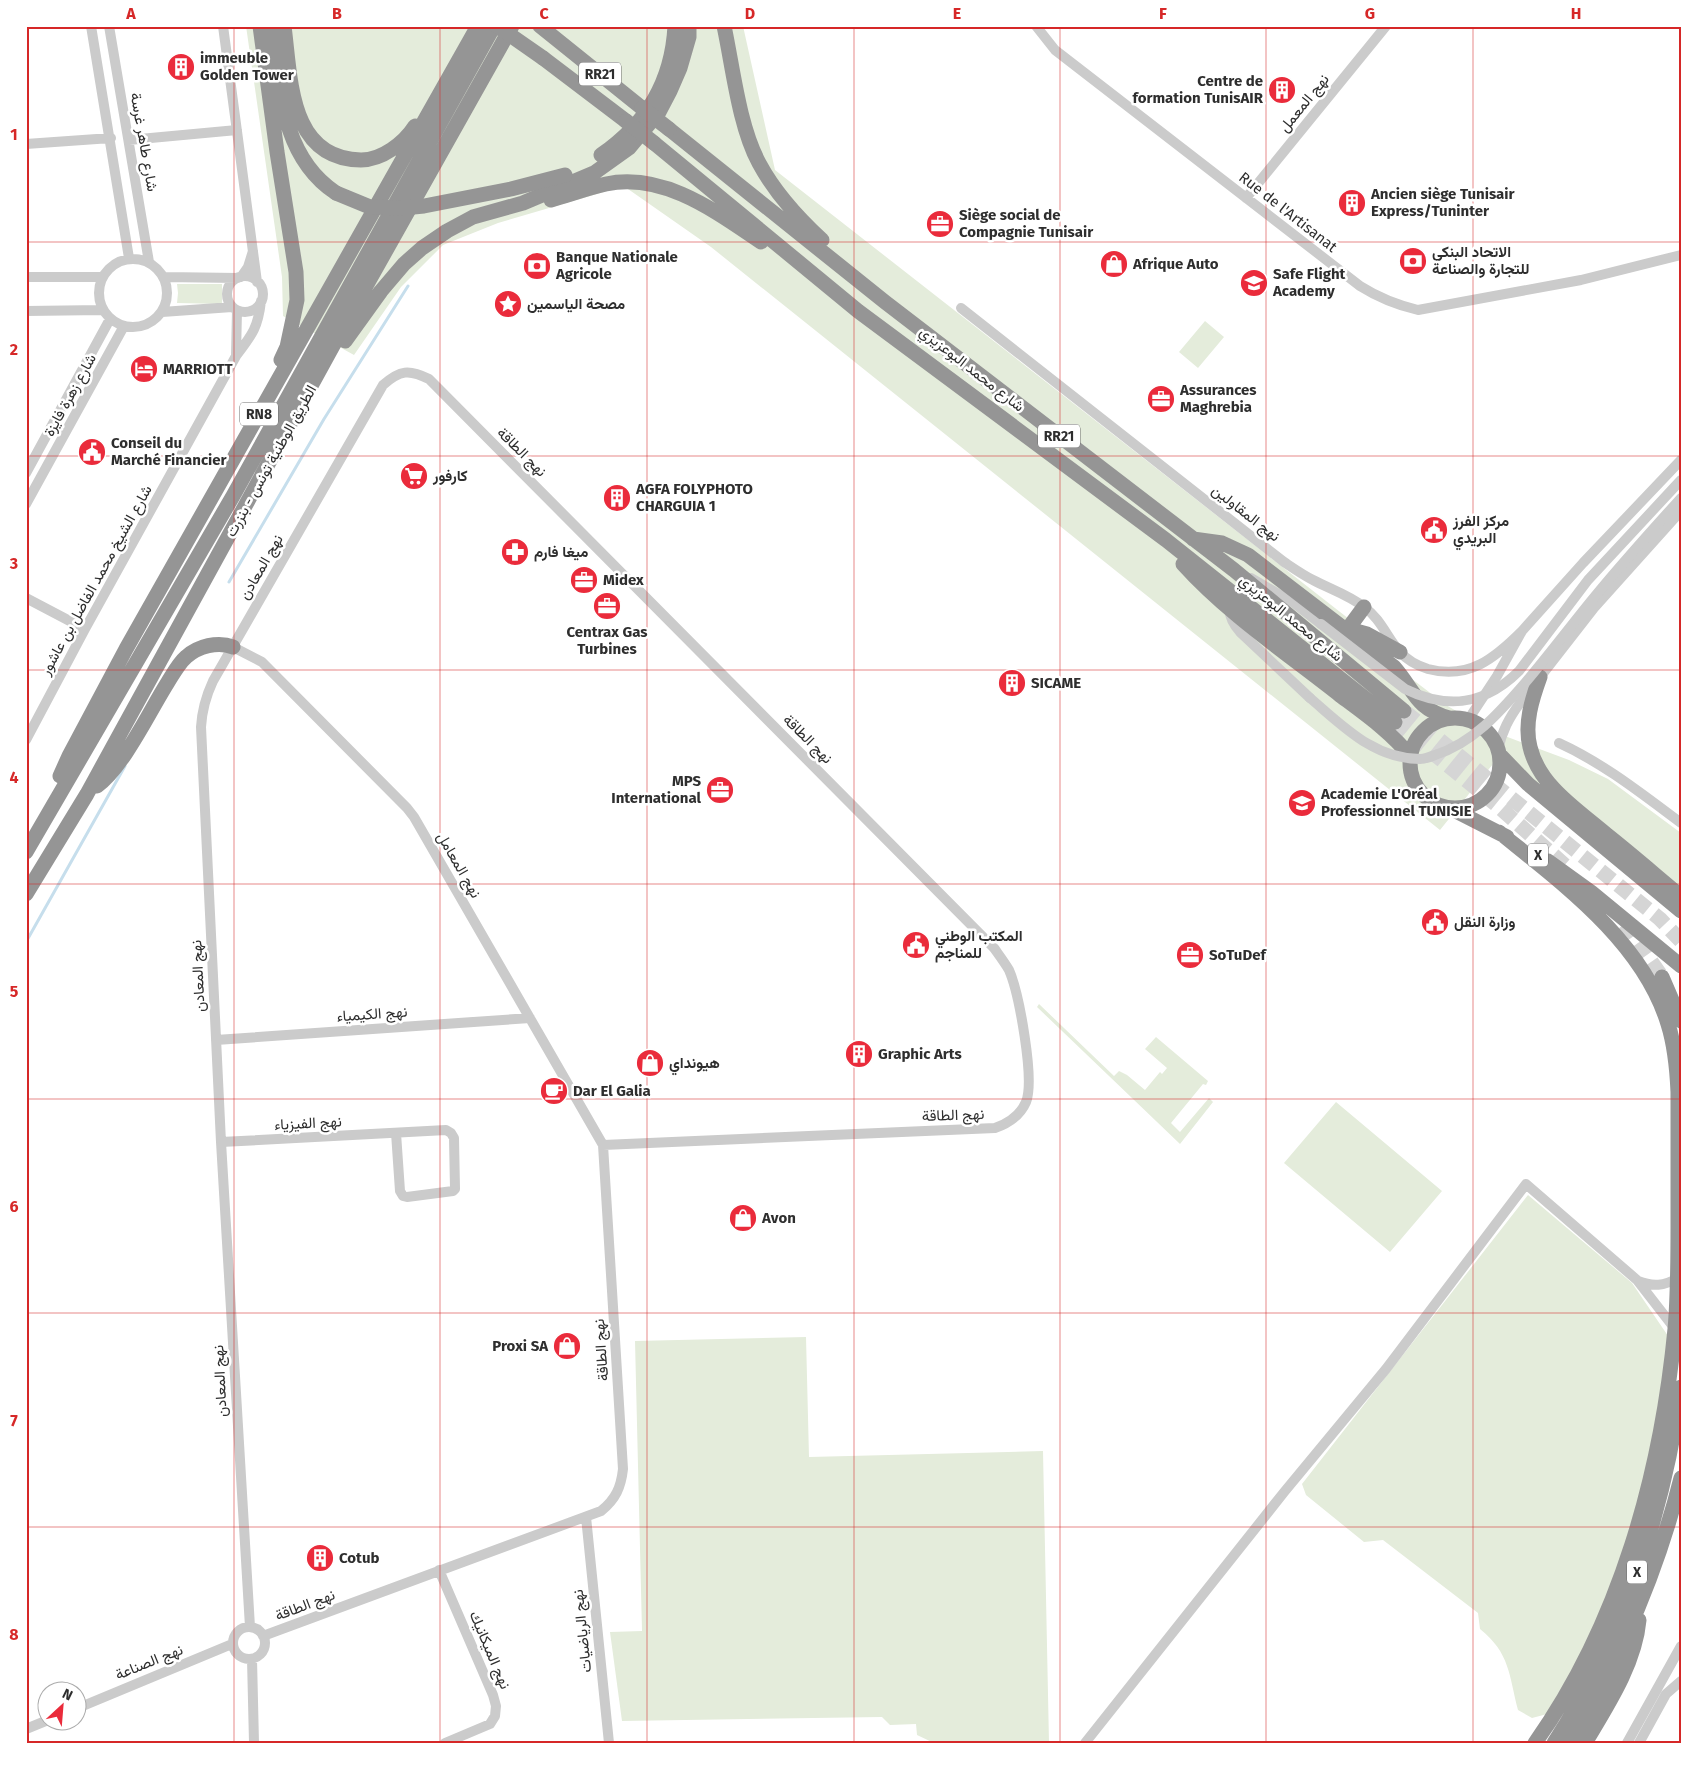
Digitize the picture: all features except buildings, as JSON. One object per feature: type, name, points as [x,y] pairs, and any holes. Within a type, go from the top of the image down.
[{"type":"highway","points":[[250,428],[261,399],[287,347],[296,300],[296,272],[278,162],[260,26]]},
{"type":"highway","points":[[272,26],[287,124],[296,148],[306,166],[315,177],[336,192],[370,206],[403,208],[424,206],[546,181],[578,171],[612,148],[629,133],[650,106],[668,71],[674,48],[675,26]]},
{"type":"highway","points":[[284,26],[294,101],[302,123],[313,141],[323,150],[350,160],[366,160],[384,154],[396,146],[410,133],[458,63]]},
{"type":"highway","name":"RN8","points":[[52,807],[62,770],[131,641],[478,26]]},
{"type":"highway","points":[[496,26],[543,58]]},
{"type":"highway","name":"الطريق الوطنية تونس - بنزرت","points":[[26,852],[233,496],[496,26]]},
{"type":"highway","name":"شارع محمد البوعزيزي","points":[[504,26],[654,143],[858,311],[1400,717],[1234,570],[885,302],[541,26]]},
{"type":"highway","name":"الطريق الوطنية تونس - بنزرت","points":[[26,894],[86,794],[318,376],[357,302],[512,26]]},
{"type":"highway","points":[[318,376],[381,291],[404,264],[422,248],[447,231],[473,217],[523,203],[594,173],[629,148],[659,112],[670,91],[680,68],[689,37],[690,26]]},
{"type":"highway","points":[[724,26],[748,137],[758,162],[775,189],[799,218],[885,302]]},
{"type":"highway","points":[[523,203],[541,204],[607,184],[627,182],[672,190],[700,202],[761,242],[858,311]]},
{"type":"highway","points":[[1193,539],[1222,543],[1248,555],[1394,667],[1403,677],[1416,700],[1426,708],[1449,718],[1468,720],[1483,728],[1490,734],[1498,752],[1528,784],[1681,911]]},
{"type":"highway","name":"شارع محمد البوعزيزي","points":[[1166,540],[1180,560],[1198,580],[1229,607],[1387,731],[1410,756]]},
{"type":"highway","points":[[1347,630],[1364,607]]},
{"type":"highway","points":[[1347,630],[1367,634],[1400,652]]},
{"type":"highway","points":[[86,794],[104,780],[122,757],[184,659],[203,647],[225,644],[232,647]]},
{"type":"highway","points":[[1540,677],[1533,695],[1529,714],[1528,734],[1530,748],[1541,773],[1560,795],[1678,894]]},
{"type":"highway","points":[[1449,718],[1439,720],[1423,731],[1417,738],[1410,756],[1412,774],[1419,790],[1428,799],[1450,808],[1471,805],[1480,800],[1488,793],[1498,775],[1498,752]]},
{"type":"highway","name":"X","points":[[1450,808],[1499,832],[1546,860],[1591,892],[1681,966]]},
{"type":"highway","points":[[1499,832],[1565,887],[1627,947],[1644,971],[1661,1004],[1673,1047],[1678,1084],[1678,1278],[1675,1329],[1657,1449],[1630,1552],[1605,1615],[1572,1685],[1536,1743]]},
{"type":"highway","points":[[1662,977],[1681,1022]]},
{"type":"highway","name":"X","points":[[1554,1743],[1598,1665],[1617,1625],[1637,1570],[1664,1478],[1681,1387]]},
{"type":"highway","name":"X","points":[[1568,1743],[1608,1673],[1640,1606],[1681,1478]]},
{"type":"highway","points":[[1672,1511],[1681,1495]]},
{"type":"highway","points":[[1585,1743],[1612,1696],[1632,1651],[1638,1629],[1640,1606]]},
{"type":"street","points":[[92,26],[130,258]]},
{"type":"street","name":"شارع طاهر غرسة","points":[[109,26],[149,262]]},
{"type":"street","points":[[223,26],[257,282]]},
{"type":"street","name":"Rue de l'Artisanat","points":[[1036,26],[1055,50],[1360,286],[1377,297],[1418,310],[1581,280],[1681,255]]},
{"type":"street","name":"نهج المعمل","points":[[1246,198],[1386,26]]},
{"type":"street","points":[[129,140],[237,130]]},
{"type":"street","points":[[26,144],[111,138]]},
{"type":"street","points":[[236,356],[235,309],[227,297],[227,291],[233,281],[239,278],[248,267],[254,250]]},
{"type":"street","points":[[130,258],[149,262],[164,277],[167,294],[162,312],[155,320],[145,325],[135,327],[124,326],[106,314],[99,299],[98,288],[102,277],[118,261],[130,258]]},
{"type":"street","points":[[26,277],[102,277]]},
{"type":"street","points":[[162,312],[235,309],[248,312],[254,310],[261,301],[262,291],[257,282],[252,278],[164,277]]},
{"type":"street","name":"شارع الشيخ محمد الفاضل بن عاشور","points":[[26,740],[85,628],[236,356],[255,330],[260,318],[261,301]]},
{"type":"street","name":"نهج المقاولين","points":[[961,308],[1284,562],[1364,607],[1375,617],[1408,660],[1423,668],[1439,672],[1456,673],[1477,666],[1494,656],[1522,631]]},
{"type":"street","points":[[26,311],[106,314]]},
{"type":"street","name":"شارع زهرة فايزة","points":[[26,472],[106,314]]},
{"type":"street","name":"شارع زهرة فايزة","points":[[26,504],[124,326]]},
{"type":"street","name":"نهج الطاقة","points":[[264,1636],[601,1511],[610,1504],[622,1484],[624,1469],[603,1146],[995,1128],[1009,1123],[1019,1114],[1026,1101],[1029,1086],[1030,1072],[1016,990],[1008,970],[994,948],[429,380],[416,373],[404,372],[393,376]]},
{"type":"street","name":"نهج المعادن","points":[[250,1627],[221,1142],[201,728],[202,712],[206,696],[232,647],[383,385],[393,376]]},
{"type":"street","points":[[1468,720],[1522,631],[1583,562],[1681,460]]},
{"type":"street","points":[[1234,570],[1272,589],[1294,603],[1405,689],[1435,701],[1474,700],[1490,693],[1519,671],[1588,580],[1681,480]]},
{"type":"street","points":[[1229,607],[1230,616],[1240,632],[1310,698],[1355,736],[1376,749],[1399,757],[1422,759],[1450,750],[1476,733],[1494,718],[1538,668],[1621,565],[1681,498]]},
{"type":"street","points":[[1498,752],[1502,733],[1510,717],[1540,677],[1612,586],[1681,511]]},
{"type":"street","points":[[26,598],[85,628]]},
{"type":"street","name":"نهج المعامل","points":[[232,647],[262,662],[414,817],[603,1146]]},
{"type":"street","points":[[1559,743],[1578,752],[1636,790],[1681,823]]},
{"type":"street","name":"نهج الكيمياء","points":[[216,1040],[530,1018]]},
{"type":"street","name":"نهج الفيزياء","points":[[221,1142],[446,1130],[454,1138],[455,1188],[453,1191],[403,1196],[400,1191],[396,1133]]},
{"type":"street","points":[[1085,1743],[1279,1498],[1386,1369],[1526,1184],[1638,1280],[1675,1329]]},
{"type":"street","points":[[1638,1280],[1658,1286],[1668,1284],[1678,1278]]},
{"type":"street","name":"نهج الرياضيات","points":[[586,1516],[609,1743]]},
{"type":"street","name":"نهج الميكانيك","points":[[440,1570],[496,1706],[496,1716],[490,1724],[445,1743]]},
{"type":"street","points":[[250,1627],[264,1636],[265,1644],[263,1650],[260,1655],[252,1659],[241,1658],[232,1644],[236,1633],[240,1629],[250,1627]]},
{"type":"street","name":"نهج الصناعة","points":[[88,1704],[232,1644]]},
{"type":"street","points":[[1627,1743],[1681,1646]]},
{"type":"street","points":[[252,1659],[254,1743]]},
{"type":"street","points":[[1639,1743],[1666,1694],[1681,1681]]},
{"type":"street","points":[[26,1729],[38,1724]]},
{"type":"green space","points":[[246,26],[743,26],[775,170],[1358,626],[1412,679],[1446,705],[1489,730],[1569,760],[1608,779],[1681,833],[1681,903],[1497,759],[1440,830],[711,247],[628,189],[614,189],[498,223],[443,245],[401,287],[354,355],[283,316],[282,277]]},
{"type":"green space","points":[[177,284],[222,284],[222,304],[177,303]]},
{"type":"green space","points":[[1205,321],[1224,337],[1198,368],[1179,352]]},
{"type":"green space","points":[[1039,1004],[1114,1076],[1119,1071],[1145,1090],[1160,1072],[1162,1074],[1167,1068],[1145,1049],[1156,1037],[1208,1081],[1206,1085],[1203,1084],[1171,1123],[1180,1132],[1209,1098],[1213,1102],[1180,1144],[1037,1007]]},
{"type":"green space","points":[[1336,1102],[1442,1191],[1390,1252],[1284,1163]]},
{"type":"green space","points":[[1528,1195],[1632,1283],[1679,1352],[1629,1567],[1551,1713],[1532,1718],[1518,1710],[1507,1665],[1497,1647],[1480,1629],[1478,1613],[1383,1540],[1364,1542],[1306,1495],[1302,1484]]},
{"type":"green space","points":[[806,1337],[809,1457],[1043,1451],[1049,1743],[934,1743],[917,1735],[916,1724],[890,1725],[882,1717],[622,1721],[610,1632],[642,1631],[635,1341]]},
{"type":"waterway","points":[[229,582],[324,419],[408,286]]},
{"type":"waterway","points":[[26,942],[125,766]]},
{"type":"tunnel","points":[[1404,711],[1660,919],[1681,941]]},
{"type":"tunnel","points":[[1395,722],[1498,806],[1570,870]]},
{"type":"tunnel","points":[[1625,924],[1662,977]]},
{"type":"place","name":"immeuble Golden Tower","points":[[181,67]]},
{"type":"place","name":"Centre de formation TunisAIR","points":[[1282,90]]},
{"type":"place","name":"Ancien siège Tunisair Express/Tuninter","points":[[1352,203]]},
{"type":"place","name":"Siège social de Compagnie Tunisair","points":[[940,224]]},
{"type":"place","name":"الاتحاد البنكي للتجارة والصناعة","points":[[1413,261]]},
{"type":"place","name":"Afrique Auto","points":[[1114,264]]},
{"type":"place","name":"Banque Nationale Agricole","points":[[537,266]]},
{"type":"place","name":"Safe Flight Academy","points":[[1254,283]]},
{"type":"place","name":"مصحة الياسمين","points":[[508,304]]},
{"type":"place","name":"MARRIOTT","points":[[144,369]]},
{"type":"place","name":"Assurances Maghrebia","points":[[1161,399]]},
{"type":"place","name":"Conseil du Marché Financier","points":[[92,452]]},
{"type":"place","name":"كارفور","points":[[414,476]]},
{"type":"place","name":"AGFA FOLYPHOTO CHARGUIA 1","points":[[617,498]]},
{"type":"place","name":"مركز الفرز البريدي","points":[[1434,530]]},
{"type":"place","name":"ميغا فارم","points":[[515,552]]},
{"type":"place","name":"Midex","points":[[584,580]]},
{"type":"place","name":"Centrax Gas Turbines","points":[[607,606]]},
{"type":"place","name":"SICAME","points":[[1012,683]]},
{"type":"place","name":"MPS International","points":[[720,790]]},
{"type":"place","name":"Academie L'Oréal Professionnel TUNISIE","points":[[1302,803]]},
{"type":"place","name":"وزارة النقل","points":[[1435,922]]},
{"type":"place","name":"المكتب الوطني للمناجم","points":[[916,945]]},
{"type":"place","name":"SoTuDef","points":[[1190,955]]},
{"type":"place","name":"Graphic Arts","points":[[859,1054]]},
{"type":"place","name":"هيونداي","points":[[650,1063]]},
{"type":"place","name":"Dar El Galia","points":[[554,1091]]},
{"type":"place","name":"Avon","points":[[743,1218]]},
{"type":"place","name":"Proxi SA","points":[[567,1346]]},
{"type":"place","name":"Cotub","points":[[320,1558]]}]
